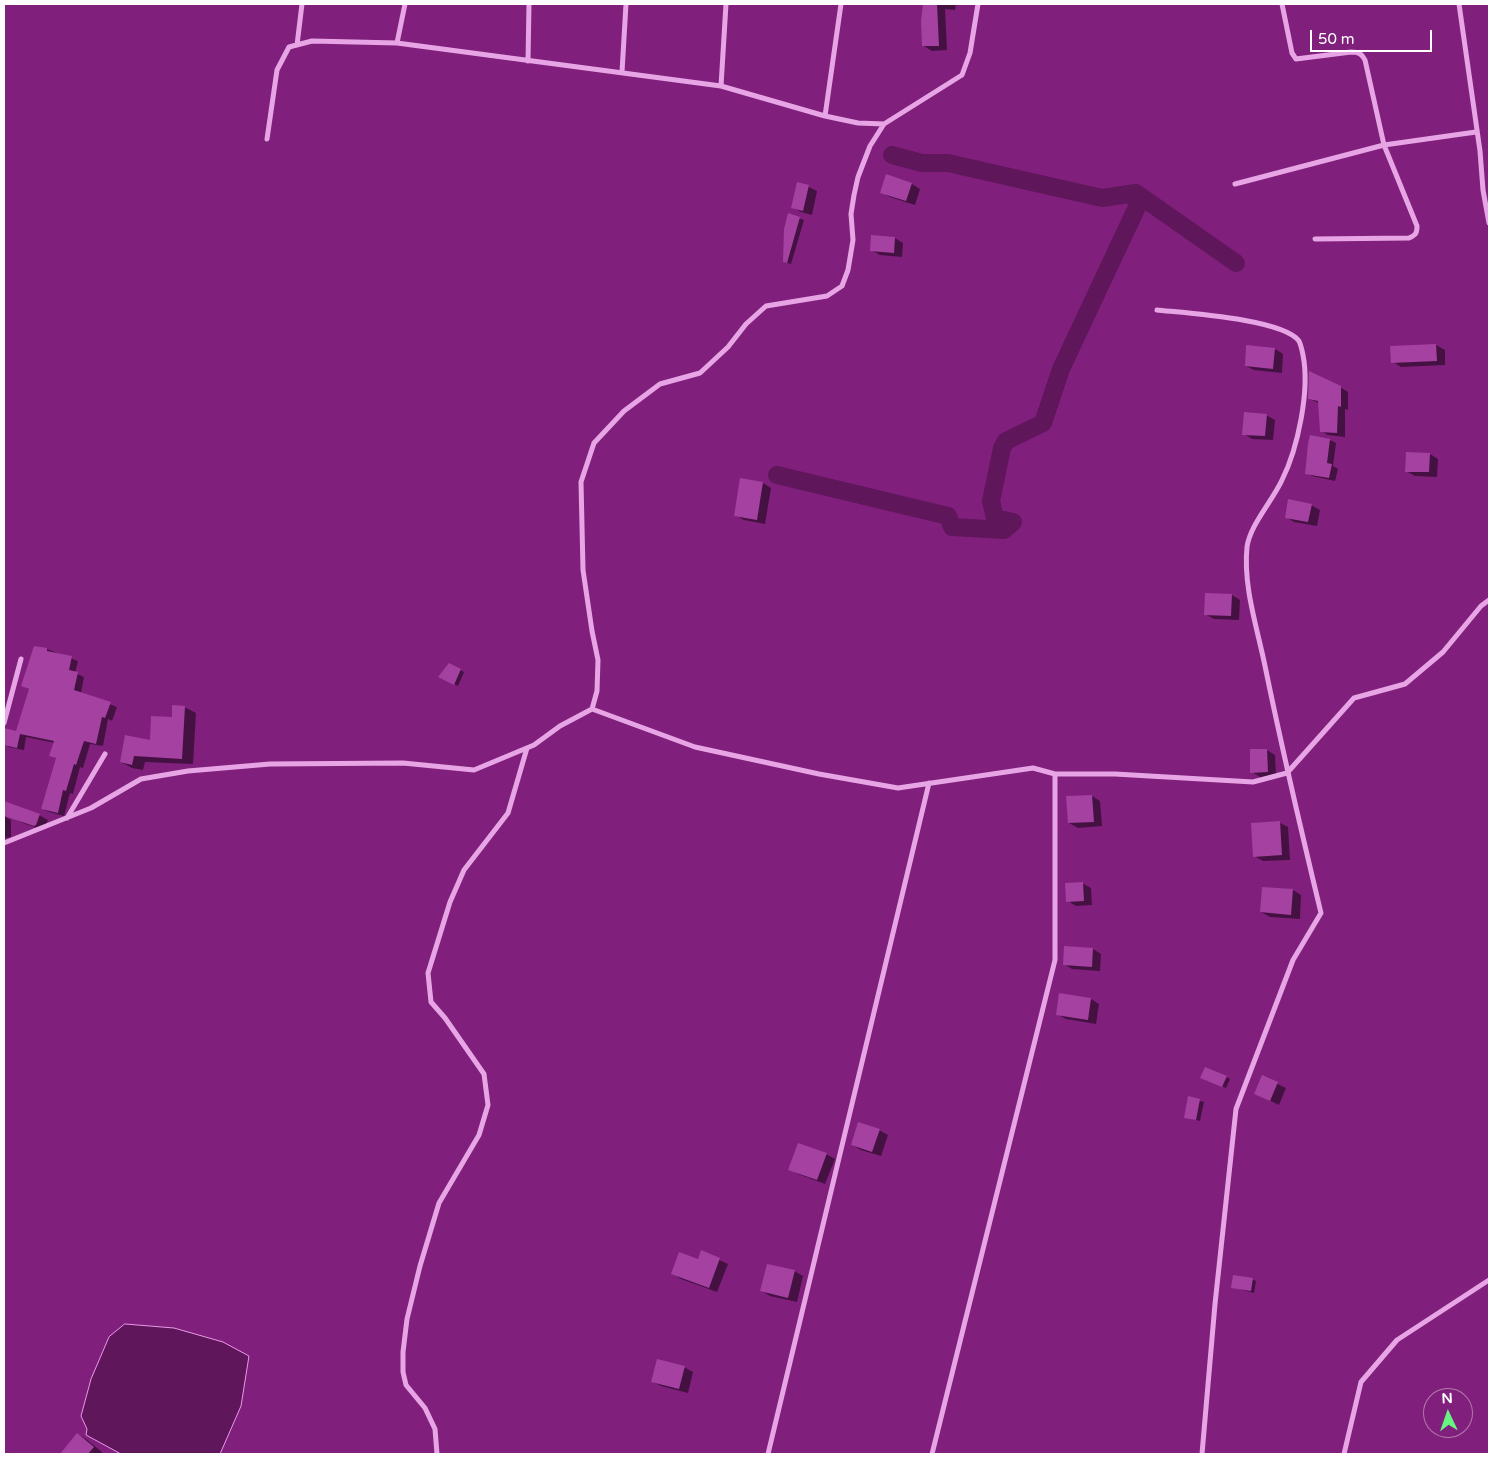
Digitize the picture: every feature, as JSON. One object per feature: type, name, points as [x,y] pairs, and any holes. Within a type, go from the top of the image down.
[{"type":"street","points":[[297,44],[302,4]]},
{"type":"street","points":[[397,43],[405,4]]},
{"type":"street","points":[[528,61],[529,4]]},
{"type":"street","points":[[622,72],[626,4]]},
{"type":"street","points":[[721,86],[726,4]]},
{"type":"street","points":[[825,116],[841,4]]},
{"type":"street","points":[[4,843],[91,808],[140,778],[188,771],[270,764],[403,763],[474,770],[534,745],[560,726],[592,709],[597,691],[598,660],[583,570],[581,482],[594,443],[624,411],[660,384],[700,373],[728,347],[746,324],[766,306],[827,296],[842,286],[848,270],[853,240],[851,214],[858,177],[870,146],[884,124],[962,75],[970,53],[978,4]]},
{"type":"street","points":[[1282,4],[1292,54],[1296,59],[1351,52],[1357,52],[1362,55],[1365,60],[1384,145],[1417,226],[1415,236],[1409,238],[1315,240]]},
{"type":"street","points":[[1459,4],[1489,223]]},
{"type":"street","points":[[267,139],[277,70],[288,47],[312,40],[397,43],[721,86],[825,116],[858,123],[884,124]]},
{"type":"street","points":[[1235,184],[1384,145],[1476,132]]},
{"type":"street","points":[[1157,310],[1266,324],[1295,336],[1300,342],[1306,370],[1303,411],[1283,480],[1257,522],[1247,545],[1247,579],[1287,773],[1321,912],[1293,960],[1236,1109],[1215,1304],[1202,1454]]},
{"type":"street","points":[[592,709],[695,747],[819,774],[898,788],[1033,768],[1055,774],[1115,774],[1253,782],[1287,773],[1354,698],[1404,684],[1443,652],[1481,606],[1489,600]]},
{"type":"street","points":[[4,723],[21,660]]},
{"type":"street","points":[[437,1454],[435,1429],[425,1408],[406,1385],[403,1372],[403,1352],[407,1319],[438,1203],[478,1135],[488,1105],[484,1074],[445,1018],[431,1002],[428,973],[450,902],[464,870],[508,813],[527,748]]},
{"type":"street","points":[[67,818],[105,754]]},
{"type":"street","points":[[932,1454],[1055,960],[1055,774]]},
{"type":"street","points":[[768,1454],[929,783]]},
{"type":"street","points":[[1344,1454],[1361,1382],[1397,1340],[1489,1280]]},
{"type":"shaded area","points":[[125,1324],[174,1328],[223,1342],[249,1356],[241,1406],[220,1454],[121,1454],[86,1435],[87,1429],[81,1416],[91,1379],[109,1337]]},
{"type":"building","points":[[923,4],[937,4],[939,46],[922,46],[921,21]]},
{"type":"building","points":[[886,174],[912,183],[906,201],[880,193]]},
{"type":"building","points":[[797,182],[809,185],[803,211],[791,208]]},
{"type":"building","points":[[788,213],[800,217],[787,263],[783,262],[784,229]]},
{"type":"building","points":[[871,235],[895,237],[894,253],[870,251]]},
{"type":"building","points":[[1436,344],[1437,361],[1391,363],[1390,346]]},
{"type":"building","points":[[1246,345],[1275,348],[1273,369],[1245,366]]},
{"type":"building","points":[[1309,371],[1341,386],[1341,407],[1338,406],[1337,433],[1320,432],[1318,401],[1308,399]]},
{"type":"building","points":[[1244,412],[1267,414],[1265,436],[1242,435]]},
{"type":"building","points":[[1310,435],[1330,439],[1327,463],[1332,464],[1329,478],[1305,474]]},
{"type":"building","points":[[1406,452],[1430,453],[1429,472],[1405,472]]},
{"type":"building","points":[[740,478],[763,482],[757,520],[734,516]]},
{"type":"building","points":[[1288,499],[1312,504],[1308,522],[1285,518]]},
{"type":"building","points":[[1205,593],[1232,594],[1231,616],[1204,615]]},
{"type":"building","points":[[34,646],[47,648],[47,651],[72,656],[69,670],[78,672],[74,690],[111,702],[105,718],[102,717],[96,744],[84,741],[76,765],[74,764],[66,791],[63,790],[58,813],[41,809],[56,758],[49,756],[54,741],[20,734],[17,748],[4,745],[4,728],[16,731],[29,689],[21,686]]},
{"type":"building","points":[[449,663],[461,669],[454,685],[438,677]]},
{"type":"building","points":[[172,705],[185,706],[182,759],[134,756],[132,765],[120,762],[125,735],[150,740],[151,716],[172,717]]},
{"type":"building","points":[[1250,749],[1267,749],[1268,772],[1250,773]]},
{"type":"building","points":[[1092,795],[1094,822],[1068,823],[1066,796]]},
{"type":"building","points":[[4,801],[40,814],[36,825],[34,826],[4,816]]},
{"type":"building","points":[[1280,821],[1282,855],[1253,857],[1251,823]]},
{"type":"building","points":[[1083,882],[1084,901],[1066,902],[1065,883]]},
{"type":"building","points":[[1262,887],[1293,889],[1291,915],[1260,912]]},
{"type":"building","points":[[1064,946],[1093,948],[1092,967],[1063,965]]},
{"type":"building","points":[[1059,993],[1091,998],[1088,1020],[1056,1015]]},
{"type":"building","points":[[1205,1067],[1227,1076],[1222,1087],[1200,1078]]},
{"type":"building","points":[[1262,1075],[1278,1082],[1270,1101],[1254,1094]]},
{"type":"building","points":[[1188,1096],[1200,1099],[1196,1120],[1184,1118]]},
{"type":"building","points":[[858,1122],[880,1129],[872,1152],[851,1145]]},
{"type":"building","points":[[798,1143],[827,1153],[817,1180],[788,1170]]},
{"type":"building","points":[[701,1250],[720,1258],[709,1288],[671,1274],[679,1252],[698,1259]]},
{"type":"building","points":[[767,1264],[795,1270],[788,1298],[760,1291]]},
{"type":"building","points":[[1233,1275],[1253,1278],[1251,1291],[1231,1288]]},
{"type":"building","points":[[657,1359],[685,1366],[679,1389],[651,1382]]},
{"type":"building","points":[[77,1433],[94,1447],[88,1454],[60,1454]]},
{"type":"waterway","points":[[892,155],[922,163],[948,163],[1102,198],[1136,193],[1236,263]]},
{"type":"waterway","points":[[777,475],[948,516],[952,527],[1004,530],[1013,522],[995,518],[991,501],[1002,448],[1006,441],[1043,423],[1061,369],[1137,207],[1136,193]]}]
